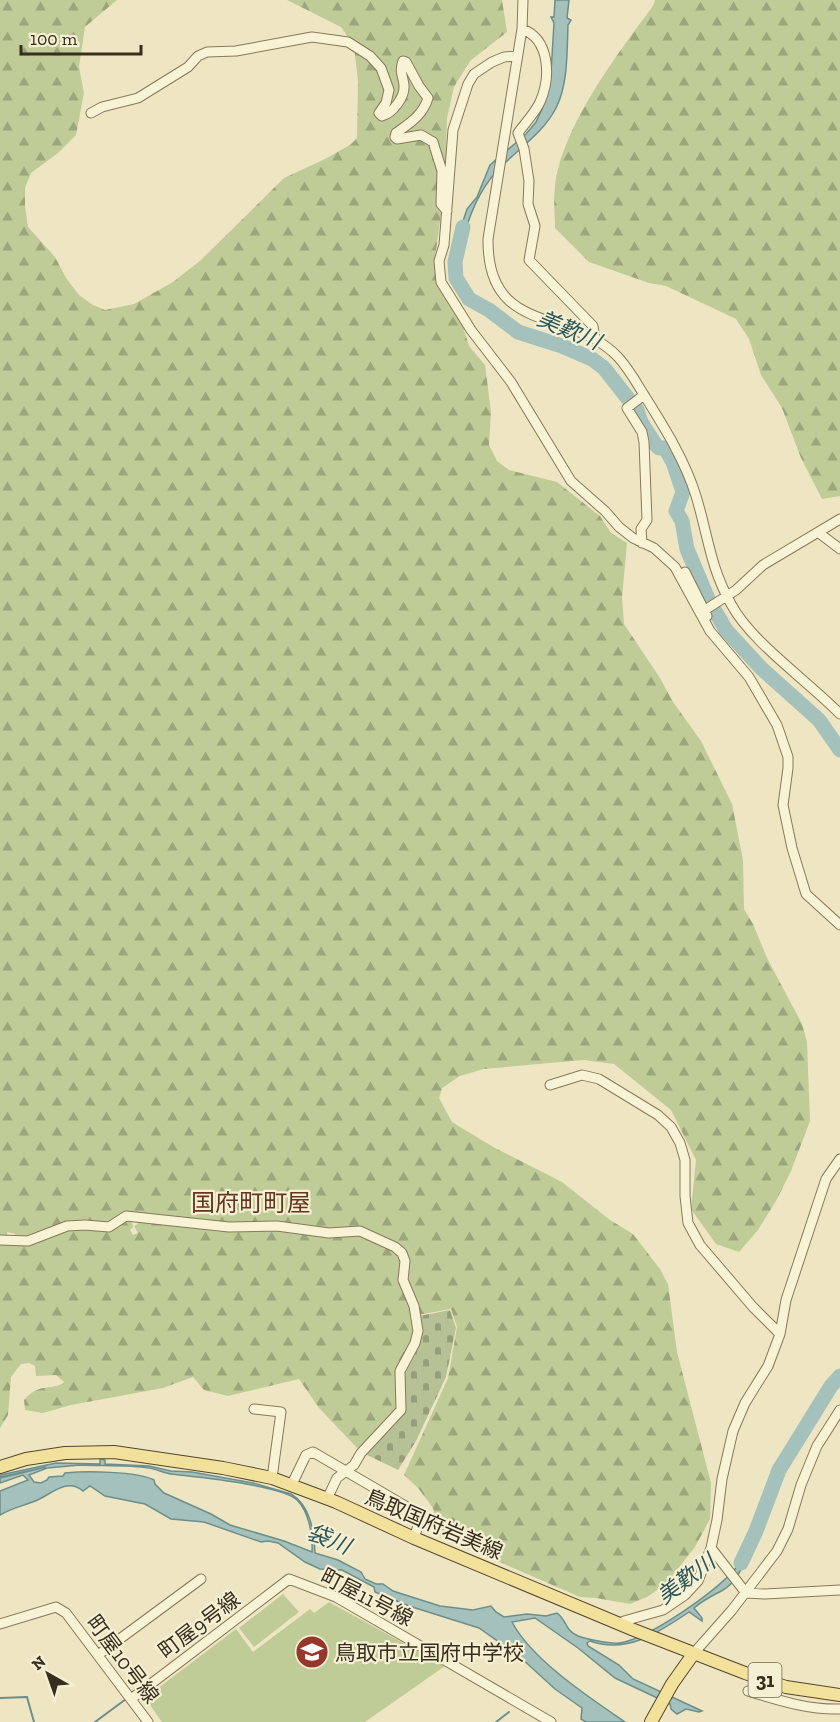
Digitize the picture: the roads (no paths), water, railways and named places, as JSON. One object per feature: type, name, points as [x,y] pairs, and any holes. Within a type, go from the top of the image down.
[{"type":"main road","name":"鳥取国府岩美線","points":[[0,1467],[26,1459],[57,1454],[114,1452],[272,1478],[292,1484],[414,1538],[744,1673],[786,1687],[840,1695]]},
{"type":"main road","points":[[651,1722],[694,1653]]},
{"type":"street","points":[[523,0],[522,29],[488,239],[488,260],[493,277],[501,292],[530,316],[595,339],[617,356],[636,381],[638,400],[671,440],[692,484],[723,598],[770,650],[840,714]]},
{"type":"street","points":[[522,29],[533,33],[537,38],[545,58],[545,79],[540,101],[518,133],[524,148],[529,181],[528,204],[536,226],[529,260],[593,326],[595,339]]},
{"type":"street","points":[[91,113],[102,107],[138,98],[188,67],[198,56],[207,52],[236,51],[312,38],[348,42],[370,56],[381,68],[389,90],[386,103],[379,113],[382,117],[397,105],[403,92],[404,84],[400,74],[403,61],[406,62],[428,98],[425,108],[419,115],[395,136],[397,139],[421,135],[433,142],[442,171],[441,204],[447,211]]},
{"type":"street","points":[[516,56],[504,57],[492,62],[470,78],[453,130],[444,244],[439,261],[441,282],[460,315],[511,382],[572,481],[619,527],[642,543],[654,548],[675,567],[700,617],[749,677],[777,725],[788,757],[789,768],[783,805],[792,848],[806,894],[840,925]]},
{"type":"street","points":[[638,400],[627,408],[642,432],[644,442],[647,520],[641,529],[642,543]]},
{"type":"street","points":[[706,609],[763,565],[840,519]]},
{"type":"street","points":[[819,533],[840,549]]},
{"type":"street","points":[[675,567],[682,567],[706,609],[710,622],[723,639],[729,654]]},
{"type":"street","points":[[550,1085],[582,1076],[599,1080],[648,1109],[671,1127],[680,1143],[685,1160],[688,1223],[700,1245],[753,1307],[780,1334]]},
{"type":"street","points":[[621,1624],[663,1610],[685,1595],[699,1581],[711,1548],[722,1479],[733,1431],[745,1403],[768,1366],[780,1334],[786,1300],[825,1179],[840,1159]]},
{"type":"street","points":[[0,1240],[28,1241],[66,1226],[109,1227],[126,1216],[229,1227],[277,1226],[329,1233],[360,1231],[395,1247],[402,1253],[405,1261],[403,1280],[418,1320],[415,1343],[400,1371],[401,1410],[361,1454],[354,1465],[337,1478],[327,1499]]},
{"type":"street","points":[[255,1409],[280,1413],[272,1478]]},
{"type":"street","points":[[694,1653],[746,1593],[777,1551],[788,1529],[801,1485],[817,1446],[840,1410]]},
{"type":"street","points":[[292,1484],[306,1455],[313,1452],[419,1514],[421,1517],[414,1538]]},
{"type":"street","points":[[711,1548],[746,1593],[840,1590]]},
{"type":"street","points":[[98,1656],[201,1579]]},
{"type":"street","name":"町屋9号線","points":[[131,1699],[289,1579]]},
{"type":"street","name":"町屋11号線","points":[[289,1579],[336,1597],[551,1722]]},
{"type":"street","name":"町屋10号線","points":[[0,1624],[56,1608],[69,1617],[148,1722]]},
{"type":"street","points":[[748,1690],[782,1702],[840,1709]]},
{"type":"water","points":[[555,0],[569,0],[567,18],[571,20],[568,25],[566,68],[560,99],[544,126],[496,172],[484,188],[466,227],[461,247],[455,245],[467,209],[477,197],[490,165],[526,134],[536,122],[542,109],[551,73],[554,23],[551,17],[554,17]]},
{"type":"water","points":[[100,1459],[105,1460],[105,1464],[149,1466],[171,1471],[192,1472],[253,1483],[291,1494],[298,1499],[307,1512],[314,1537],[315,1553],[338,1560],[361,1572],[365,1579],[376,1584],[383,1584],[393,1591],[440,1606],[473,1610],[491,1606],[504,1617],[527,1614],[546,1616],[557,1613],[573,1634],[610,1643],[632,1640],[681,1613],[726,1579],[737,1566],[747,1544],[751,1546],[733,1582],[694,1608],[702,1621],[689,1612],[654,1634],[629,1643],[617,1645],[590,1641],[587,1643],[588,1646],[619,1665],[633,1679],[702,1711],[699,1712],[686,1709],[677,1714],[671,1709],[670,1704],[615,1678],[535,1618],[512,1622],[521,1636],[547,1664],[625,1722],[586,1722],[581,1719],[582,1708],[555,1689],[520,1657],[479,1628],[409,1606],[375,1592],[374,1587],[342,1570],[320,1569],[305,1562],[278,1543],[261,1542],[204,1522],[171,1519],[145,1504],[105,1496],[90,1486],[83,1491],[77,1487],[65,1486],[0,1515],[0,1491],[28,1480],[23,1475],[0,1483],[0,1478],[46,1467],[0,1477],[0,1475],[56,1463],[100,1464]],"holes":[[[80,1465],[149,1468],[171,1474],[257,1486],[288,1495],[297,1500],[307,1517],[311,1531],[312,1552],[230,1525],[164,1493],[154,1480],[146,1477],[111,1472],[74,1472],[49,1477],[41,1483],[34,1482],[29,1475],[47,1468]]]},
{"type":"waterway","name":"美歎川","points":[[463,227],[455,262],[456,278],[469,299],[489,310],[518,332],[562,346],[592,359],[604,368],[637,410],[641,422],[655,444],[659,448],[665,448],[673,462],[683,492],[676,511],[682,521],[687,549],[708,599],[726,630],[761,668],[819,720],[840,750]]},
{"type":"waterway","name":"美歎川","points":[[741,1563],[779,1470],[831,1386],[840,1376]]},
{"type":"waterway","points":[[0,1698],[27,1697],[34,1722]]},
{"type":"waterway","points":[[95,1722],[126,1699]]},
{"type":"waterway","points":[[496,1722],[509,1712]]},
{"type":"place","name":"鳥取市立国府中学校","points":[[312,1652]]},
{"type":"district","name":"国府町町屋","points":[[251,1202]]},
{"type":"water label","name":"袋川","points":[[329,1539]]}]
